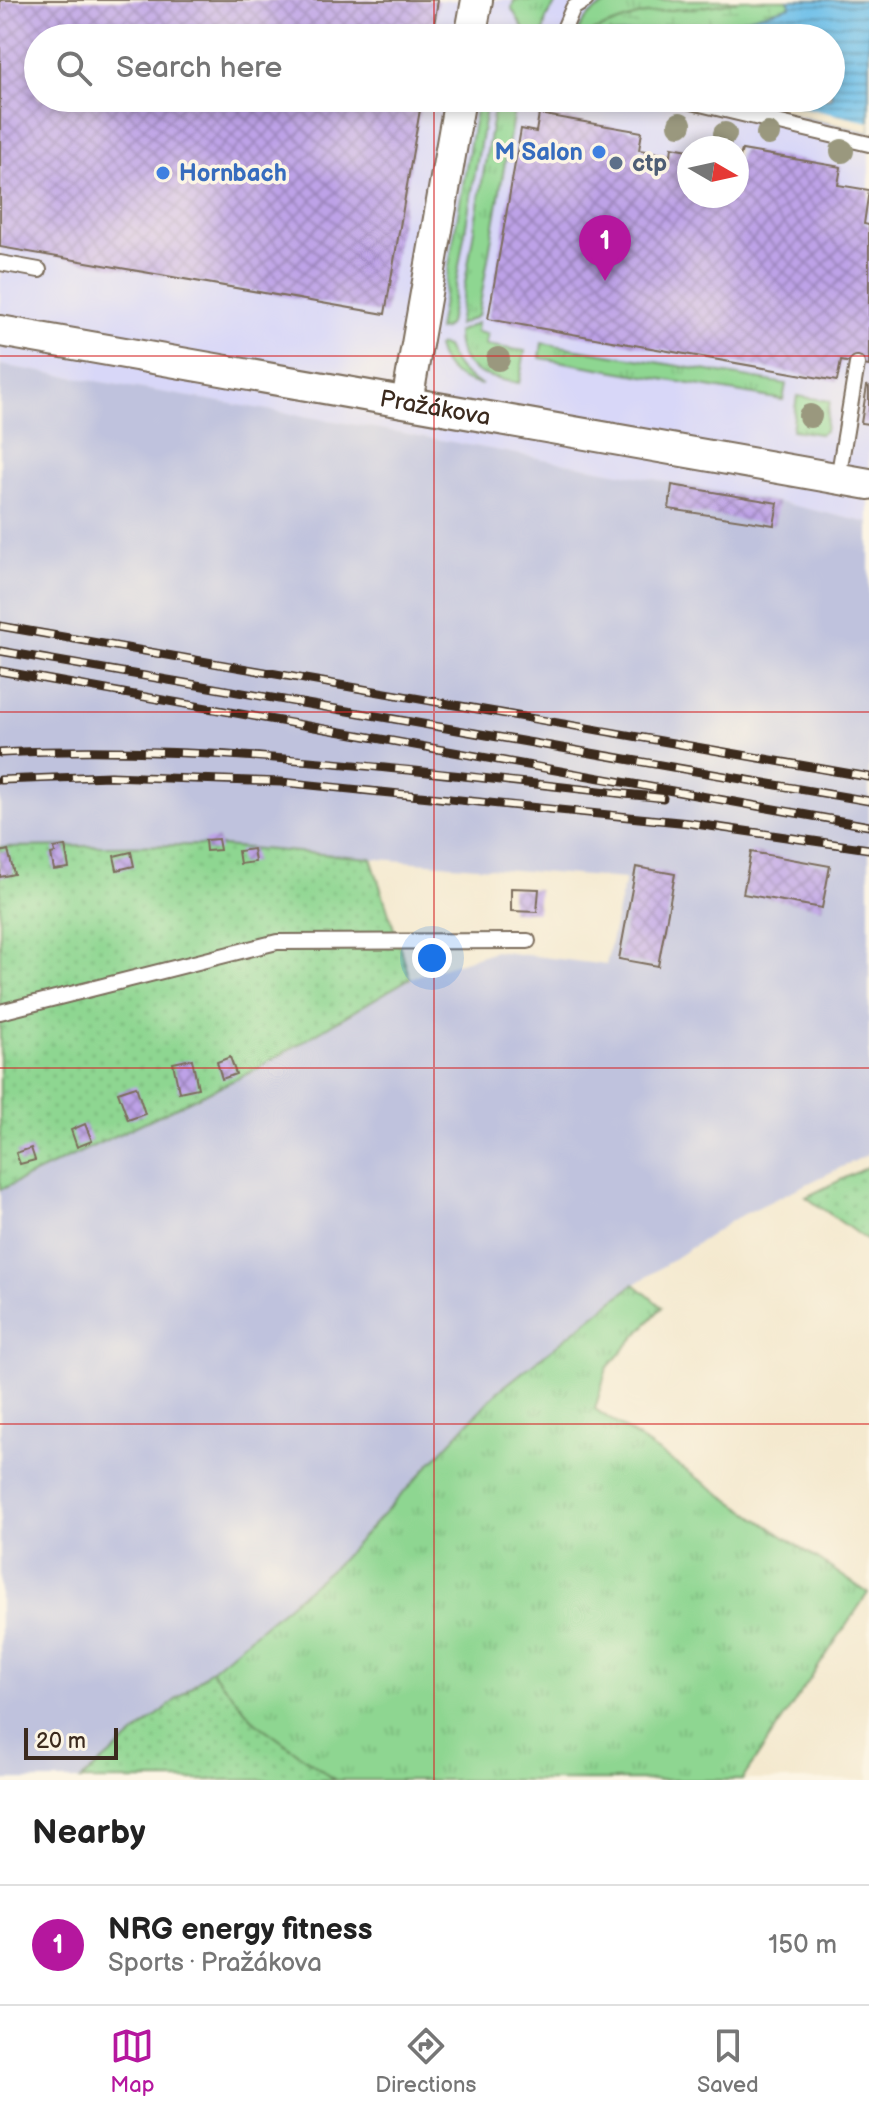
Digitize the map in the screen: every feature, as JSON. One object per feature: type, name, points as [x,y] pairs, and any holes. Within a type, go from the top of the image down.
[{"type":"street","points":[[473,24],[477,0]]},
{"type":"street","points":[[407,402],[458,112]]},
{"type":"street","name":"Pražákova","points":[[0,331],[869,484]]},
{"type":"lane","points":[[566,24],[573,8],[586,0]]},
{"type":"lane","points":[[734,112],[869,144]]},
{"type":"lane","points":[[0,263],[39,270]]},
{"type":"lane","points":[[838,479],[857,364]]},
{"type":"lane","points":[[0,1012],[277,942],[528,941]]},
{"type":"shaded area","points":[[0,0],[869,0],[869,523],[778,502],[375,428],[0,365]]},
{"type":"shaded area","points":[[0,365],[375,428],[778,502],[869,523],[869,1154],[736,1218],[634,1285],[497,1393],[338,1563],[81,1780],[0,1780],[0,1190],[251,1072],[410,978],[495,951],[606,965],[625,879],[209,845],[0,847]]},
{"type":"green space","points":[[514,0],[558,0],[545,24],[521,24],[512,9]]},
{"type":"green space","points":[[622,0],[740,0],[641,15],[614,24],[582,24],[593,12]]},
{"type":"green space","points":[[740,0],[788,0],[791,6],[727,24],[614,24],[641,15]]},
{"type":"green space","points":[[476,112],[486,112],[449,324],[438,330]]},
{"type":"green space","points":[[494,112],[514,112],[478,316],[458,325]]},
{"type":"green space","points":[[477,323],[476,332],[487,334],[485,345],[525,351],[519,383],[495,379],[476,371],[462,356],[457,332]]},
{"type":"green space","points":[[542,343],[786,384],[783,400],[540,358]]},
{"type":"green space","points":[[437,347],[446,347],[464,374],[482,385],[453,374],[443,362]]},
{"type":"green space","points":[[797,396],[830,401],[825,431],[820,434],[792,430]]},
{"type":"green space","points":[[209,845],[371,858],[410,978],[251,1072],[0,1190],[0,847]]},
{"type":"green space","points":[[869,1166],[869,1242],[806,1197]]},
{"type":"green space","points":[[634,1284],[662,1307],[607,1368],[595,1409],[868,1593],[742,1780],[335,1780],[255,1722],[211,1670],[338,1563],[496,1393]]},
{"type":"green space","points":[[211,1670],[255,1722],[335,1780],[81,1780]]},
{"type":"water","points":[[788,0],[869,0],[869,132],[783,112],[845,112],[845,24],[727,24],[791,6]]},
{"type":"pier","points":[[783,112],[824,112],[869,122],[869,132]]},
{"type":"building","name":"Hornbach","points":[[0,0],[438,0],[434,24],[24,24],[24,112],[420,112],[385,314],[0,247]]},
{"type":"building","points":[[539,114],[642,132],[639,150],[671,155],[672,147],[677,148],[677,208],[749,208],[749,151],[841,167],[838,185],[869,190],[864,224],[869,225],[869,366],[841,361],[837,381],[488,319],[521,129],[536,132]]},
{"type":"building","points":[[869,387],[869,424],[861,423]]},
{"type":"building","points":[[672,485],[778,503],[774,525],[669,509]]},
{"type":"building","points":[[218,839],[220,850],[206,851],[205,840]]},
{"type":"building","points":[[65,846],[69,868],[54,870],[51,854],[55,853],[54,848]]},
{"type":"building","points":[[253,849],[255,862],[240,864],[238,851]]},
{"type":"building","points":[[8,850],[14,874],[0,877],[0,852]]},
{"type":"building","points":[[131,852],[134,866],[117,870],[114,856]]},
{"type":"building","points":[[751,852],[830,866],[822,908],[743,894]]},
{"type":"building","points":[[636,867],[675,874],[658,966],[619,959]]},
{"type":"building","points":[[511,888],[539,889],[537,912],[511,911]]},
{"type":"building","points":[[230,1057],[236,1074],[222,1079],[217,1062]]},
{"type":"building","points":[[192,1059],[198,1088],[179,1092],[173,1063]]},
{"type":"building","points":[[136,1086],[145,1114],[128,1120],[118,1092]]},
{"type":"building","points":[[85,1124],[92,1141],[77,1147],[71,1130]]},
{"type":"building","points":[[31,1148],[35,1160],[20,1164],[16,1153]]},
{"type":"railway","points":[[0,626],[869,777]]},
{"type":"railway","points":[[0,651],[869,801]]},
{"type":"railway","points":[[0,671],[869,826]]},
{"type":"railway","points":[[0,753],[83,751],[249,756],[663,798]]},
{"type":"railway","points":[[0,780],[110,776],[281,782],[689,823],[869,849]]},
{"type":"place","name":"M Salon","points":[[599,152]]},
{"type":"place","name":"ctp","points":[[616,163]]},
{"type":"place","name":"Hornbach","points":[[163,173]]},
{"type":"place","name":"NRG energy fitness","points":[[605,281]]}]
